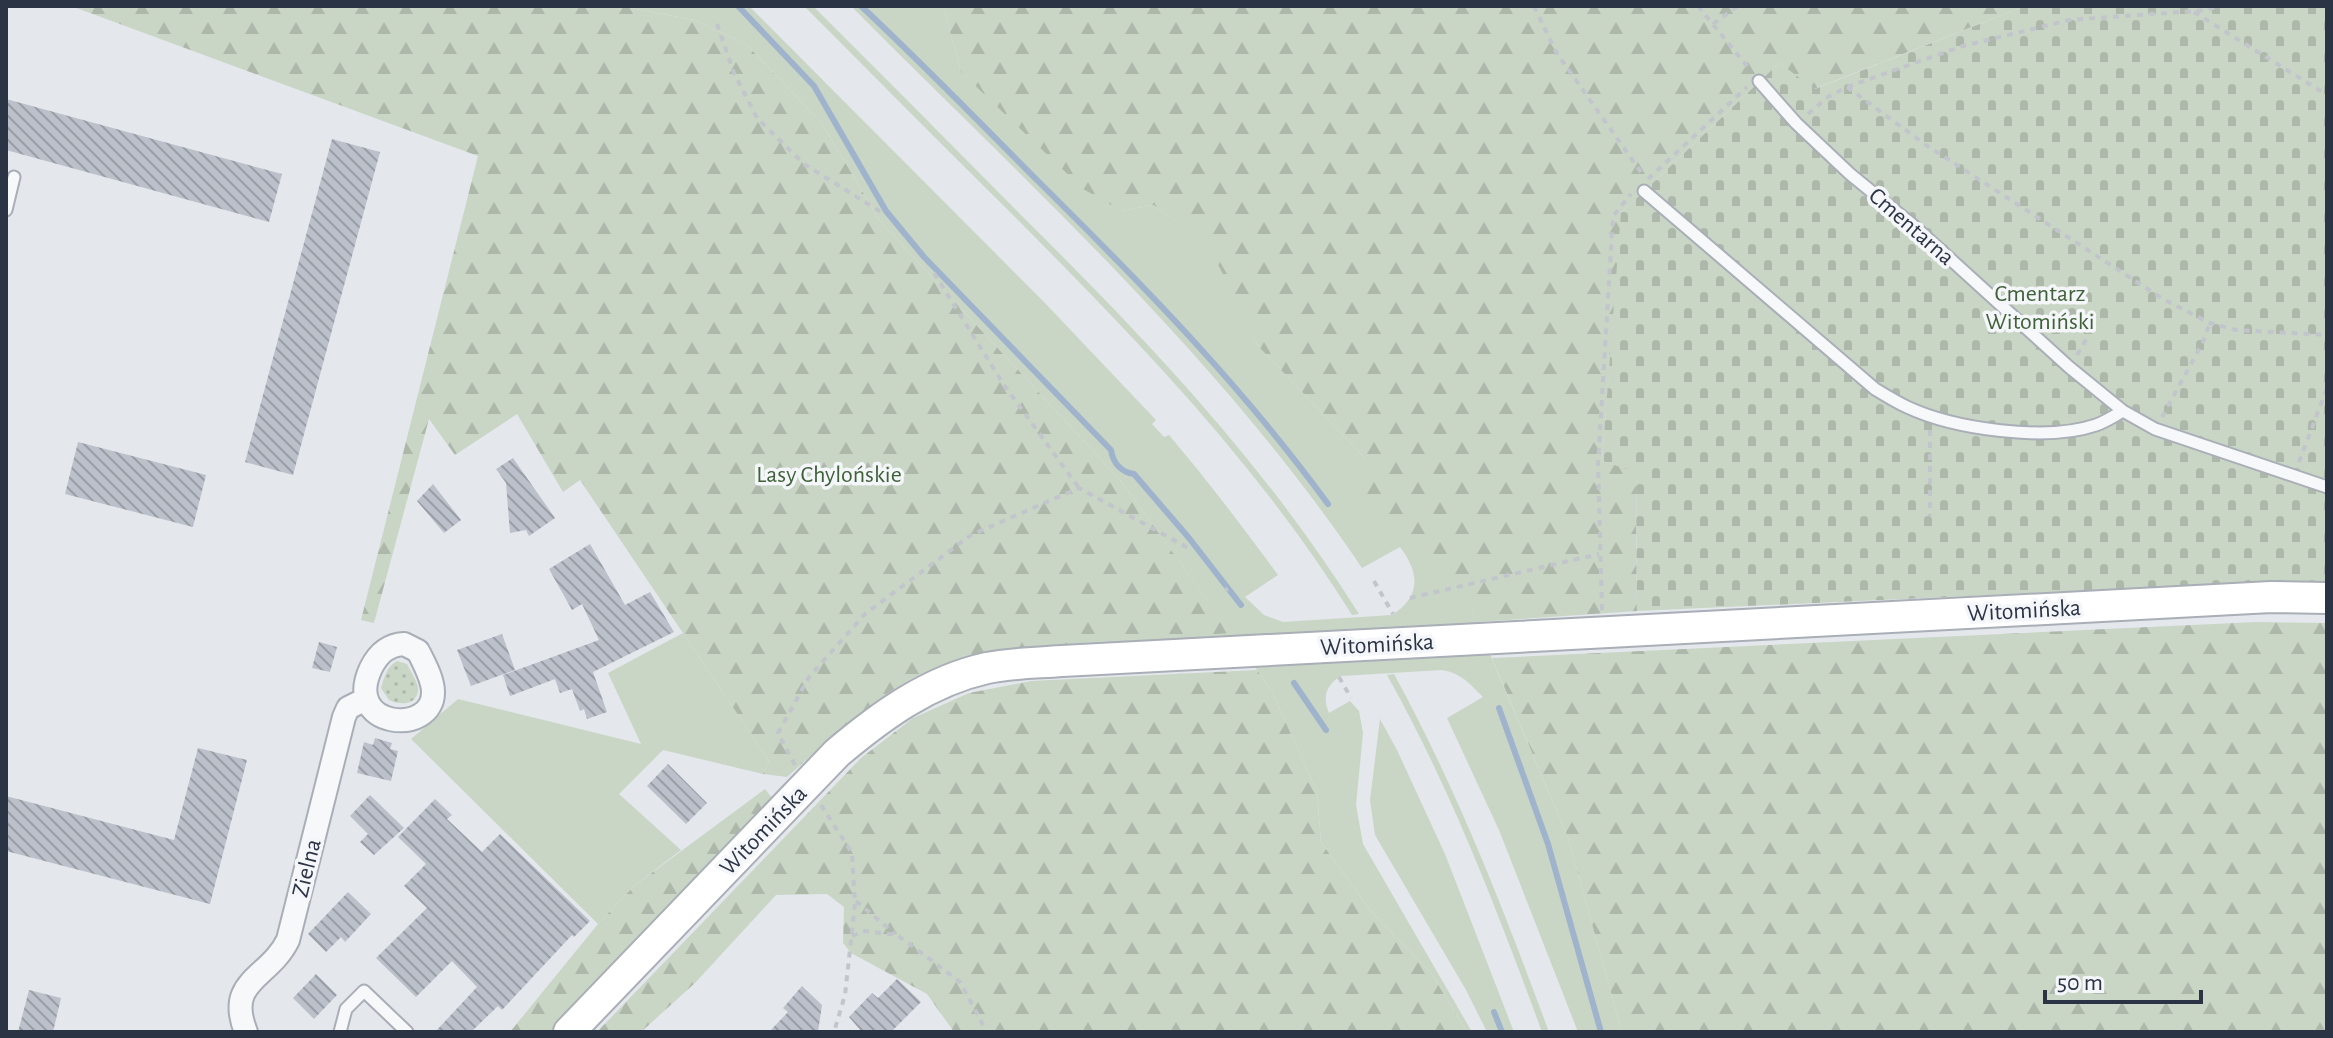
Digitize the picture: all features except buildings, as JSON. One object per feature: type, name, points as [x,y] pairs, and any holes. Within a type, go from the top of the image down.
[{"type":"street","name":"Witomińska","points":[[569,1032],[837,753],[894,708],[946,681],[987,668],[1077,660],[2271,597],[2327,598]]},
{"type":"street","name":"Zielna","points":[[246,1032],[240,1002],[248,984],[273,964],[288,940],[344,717],[348,708],[366,699]]},
{"type":"lane","name":"Cmentarna","points":[[1759,81],[1796,123],[1850,174],[1915,227],[2069,367],[2123,411],[2155,429],[2327,487]]},
{"type":"lane","points":[[6,210],[14,177]]},
{"type":"lane","points":[[1644,186],[1875,389],[1906,407],[1930,416],[2010,433],[2046,433],[2095,426],[2123,411]]},
{"type":"lane","points":[[340,1032],[346,1009],[364,991],[407,1032]]},
{"type":"path","points":[[1534,6],[1556,52],[1644,186],[1757,78],[1698,6]]},
{"type":"path","points":[[1713,24],[1738,6]]},
{"type":"path","points":[[1796,123],[1828,97],[1847,87],[1963,46],[2069,20],[2180,9],[2192,11],[2218,6]]},
{"type":"path","points":[[2192,11],[2327,95]]},
{"type":"path","points":[[717,24],[734,73],[757,118],[804,164],[881,212]]},
{"type":"path","points":[[1847,87],[1939,154],[2163,299],[2210,323],[2236,330],[2327,335]]},
{"type":"path","points":[[1613,216],[1598,464],[1602,612],[1615,632]]},
{"type":"path","points":[[934,273],[1004,385],[1079,488],[1192,550]]},
{"type":"path","points":[[2166,409],[2203,342],[2210,323]]},
{"type":"path","points":[[2294,475],[2327,388]]},
{"type":"path","points":[[1930,416],[1930,516]]},
{"type":"path","points":[[834,1032],[845,995],[852,936],[855,901],[852,853],[806,786],[778,733],[809,677],[865,614],[971,535],[1079,488]]},
{"type":"path","points":[[1410,598],[1599,554]]},
{"type":"path","points":[[1374,581],[1393,614]]},
{"type":"path","points":[[1339,677],[1351,698]]},
{"type":"path","points":[[855,901],[960,982],[987,1032]]},
{"type":"path","points":[[852,936],[865,931],[897,935]]},
{"type":"green space","name":"Lasy Chylońskie","points":[[71,6],[619,6],[695,20],[746,44],[821,122],[880,221],[1121,481],[1231,633],[1082,643],[1081,646],[995,652],[954,661],[926,671],[877,701],[787,777],[763,774],[769,761],[580,480],[563,492],[517,414],[455,455],[429,419],[374,623],[361,620],[478,156]]},
{"type":"green space","points":[[619,6],[749,6],[1044,302],[1156,420],[1152,424],[1164,437],[1169,435],[1278,575],[1245,597],[1264,615],[1283,622],[1392,615],[1402,608],[1413,592],[1414,574],[1400,547],[1362,568],[1307,491],[1185,345],[1120,275],[851,6],[943,6],[961,72],[1122,211],[1154,205],[1212,250],[1258,346],[1365,458],[1472,610],[1478,624],[1564,619],[1558,625],[1081,650],[1081,643],[1230,632],[1121,481],[880,221],[821,122],[746,44],[695,20]]},
{"type":"green space","points":[[804,6],[813,6],[1069,264],[1203,406],[1284,506],[1359,614],[1352,615],[1278,508],[1154,361],[1065,267]]},
{"type":"green space","points":[[943,6],[2025,6],[1814,89],[1779,63],[1622,212],[1602,461],[1636,471],[1637,611],[1477,622],[1472,610],[1358,484],[1365,458],[1258,346],[1211,250],[1154,205],[1122,211],[1083,189],[961,72]]},
{"type":"green space","name":"Cmentarz Witomiński","points":[[2025,6],[2327,6],[2327,585],[2280,582],[1637,611],[1636,472],[1602,461],[1621,213],[1779,63],[1815,89]]},
{"type":"green space","points":[[2256,622],[2327,623],[2327,1032],[1622,1032],[1568,838],[1492,658]]},
{"type":"green space","points":[[683,633],[769,761],[763,774],[663,750],[619,794],[681,850],[634,886],[598,924],[411,739],[458,699],[641,744],[608,673]]},
{"type":"green space","points":[[1490,654],[1568,838],[1622,1032],[1578,1032],[1499,830],[1447,718],[1483,697],[1474,688],[1460,676],[1442,670],[1341,676],[1329,687],[1326,697],[1329,713],[1350,701],[1359,711],[1363,733],[1356,805],[1363,844],[1472,1032],[1467,1032],[1431,973],[1369,909],[1321,842],[1317,792],[1272,692],[1255,667]]},
{"type":"green space","points":[[397,661],[407,664],[416,681],[417,696],[411,702],[389,700],[381,688],[388,669]]},
{"type":"green space","points":[[1257,670],[1272,692],[1317,792],[1321,842],[1369,909],[1431,973],[1467,1032],[954,1032],[927,994],[851,953],[843,943],[844,907],[827,894],[776,895],[695,983],[641,1032],[597,1032],[861,758],[913,718],[969,693],[1031,681]]},
{"type":"green space","points":[[1394,674],[1478,850],[1549,1032],[1542,1032],[1452,806],[1387,675]]},
{"type":"green space","points":[[1380,719],[1445,854],[1514,1032],[1487,1032],[1466,990],[1375,835],[1370,800]]},
{"type":"green space","points":[[765,789],[772,798],[551,1032],[510,1032],[598,924],[634,886]]},
{"type":"waterway","points":[[738,6],[814,86],[886,211],[924,257],[1111,450],[1118,466],[1134,474],[1241,605]]},
{"type":"waterway","points":[[861,6],[1153,298],[1261,418],[1328,504]]},
{"type":"waterway","points":[[1294,683],[1326,730]]},
{"type":"waterway","points":[[1499,708],[1548,844],[1601,1032]]},
{"type":"waterway","points":[[1494,1012],[1502,1032]]}]
